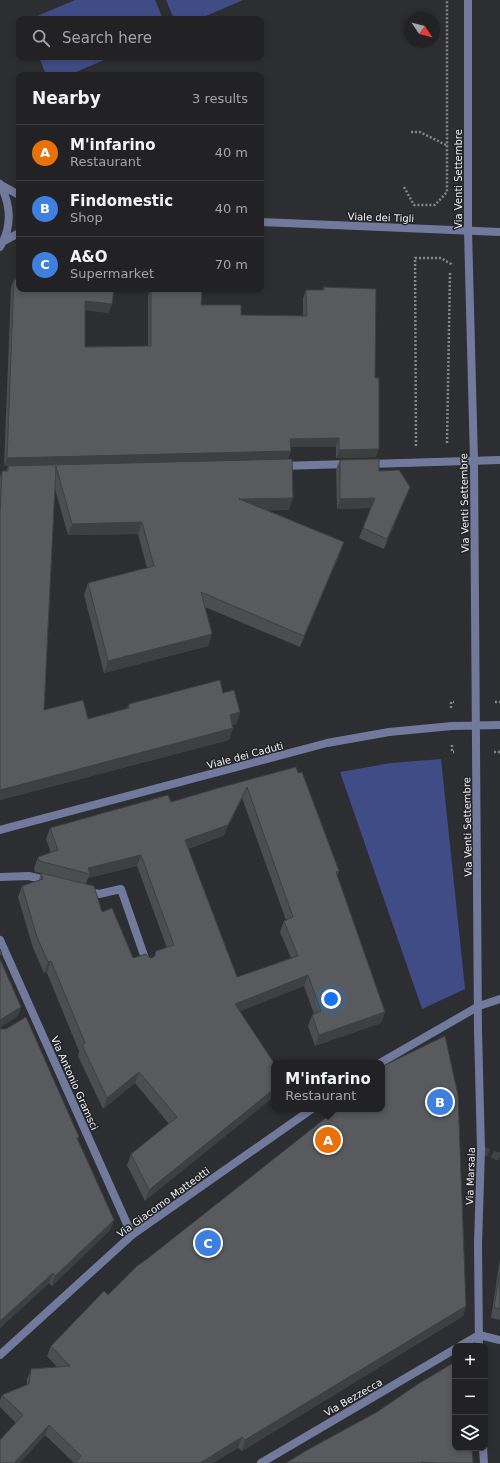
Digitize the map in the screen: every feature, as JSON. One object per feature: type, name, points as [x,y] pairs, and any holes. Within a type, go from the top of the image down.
[{"type":"street","name":"Via Venti Settembre","points":[[468,0],[468,231],[474,461],[479,1006]]},
{"type":"street","points":[[0,184],[16,193]]},
{"type":"street","points":[[0,184],[7,202],[9,217],[8,229],[2,244]]},
{"type":"street","name":"Viale dei Tigli","points":[[264,222],[500,232]]},
{"type":"street","points":[[2,244],[16,235]]},
{"type":"street","points":[[273,466],[500,460]]},
{"type":"street","name":"Viale dei Caduti","points":[[0,830],[327,743],[389,732],[452,726],[500,725]]},
{"type":"street","points":[[0,876],[29,876],[57,883]]},
{"type":"street","points":[[78,888],[99,894],[121,889],[147,964]]},
{"type":"street","name":"Via Antonio Gramsci","points":[[0,940],[30,1016],[132,1234]]},
{"type":"street","points":[[385,1060],[479,1006],[500,999]]},
{"type":"street","name":"Via Marsala","points":[[479,1006],[482,1150],[478,1244],[479,1343]]},
{"type":"street","name":"Via Giacomo Matteotti","points":[[0,1355],[132,1234],[308,1112]]},
{"type":"street","points":[[465,1343],[479,1335],[500,1340]]},
{"type":"street","name":"Via Bezzecca","points":[[261,1463],[452,1351]]},
{"type":"street","points":[[483,1451],[484,1463]]},
{"type":"path","points":[[404,187],[414,205],[435,205],[448,192],[447,0]]},
{"type":"path","points":[[411,132],[420,132],[448,146]]},
{"type":"path","points":[[416,463],[415,258],[441,258],[451,264],[447,443]]},
{"type":"path","points":[[451,708],[451,702],[454,702]]},
{"type":"path","points":[[495,702],[500,702]]},
{"type":"path","points":[[452,745],[452,752],[454,752]]},
{"type":"path","points":[[494,752],[500,752]]},
{"type":"shaded area","points":[[75,0],[155,0],[162,16],[37,16]]},
{"type":"shaded area","points":[[166,0],[243,0],[206,16],[173,16]]},
{"type":"shaded area","points":[[40,60],[104,60],[76,72],[45,72]]},
{"type":"shaded area","points":[[441,759],[465,989],[422,1009],[340,772],[391,763]]},
{"type":"building","points":[[14,279],[16,279],[16,292],[114,292],[112,304],[85,301],[85,347],[151,346],[151,292],[202,292],[201,305],[241,305],[241,315],[307,316],[306,290],[324,290],[324,287],[376,289],[375,378],[379,378],[379,449],[339,450],[339,438],[290,439],[291,451],[7,458]]},
{"type":"building","points":[[292,459],[293,498],[239,499],[344,542],[304,636],[201,592],[212,634],[108,661],[88,583],[154,566],[142,522],[72,524],[56,466],[44,710],[83,700],[88,719],[129,708],[129,704],[220,680],[223,693],[234,690],[240,712],[230,715],[233,728],[0,790],[0,513],[2,471],[8,471],[8,466]]},
{"type":"building","points":[[379,459],[379,471],[399,470],[410,487],[387,539],[363,528],[375,498],[340,499],[340,460]]},
{"type":"building","points":[[296,767],[298,773],[302,772],[339,871],[336,872],[385,1012],[319,1035],[312,1015],[321,1011],[308,975],[235,1004],[272,1060],[271,1091],[149,1190],[131,1154],[177,1117],[139,1072],[107,1098],[82,1045],[85,1043],[51,961],[48,962],[37,937],[22,886],[43,879],[41,873],[94,886],[102,912],[112,908],[133,958],[146,954],[148,957],[152,958],[155,956],[156,951],[174,945],[141,855],[88,868],[90,874],[39,861],[38,857],[58,850],[50,828],[168,795],[171,802]],"holes":[[[247,787],[293,917],[284,921],[298,956],[237,977],[185,840],[228,825]]]},
{"type":"building","points":[[0,959],[21,1007],[0,1020]]},
{"type":"building","points":[[26,1017],[79,1137],[77,1138],[114,1220],[55,1276],[53,1273],[0,1321],[0,1028],[6,1029]]},
{"type":"building","points":[[445,1036],[458,1095],[466,1306],[245,1440],[242,1437],[200,1463],[75,1463],[81,1456],[49,1425],[15,1462],[16,1463],[0,1463],[0,1440],[23,1415],[2,1395],[29,1384],[31,1369],[70,1366],[51,1346],[104,1291],[108,1295],[137,1266],[333,1112],[385,1112],[385,1065]]},
{"type":"building","points":[[500,1272],[500,1309],[494,1307]]},
{"type":"building","points":[[452,1364],[452,1451],[472,1451],[473,1463],[286,1463],[377,1412],[418,1384]]},
{"type":"tunnel","points":[[481,1150],[500,1157]]},
{"type":"place","name":"Findomestic","points":[[440,1102]]},
{"type":"place","name":"M'infarino","points":[[328,1140]]},
{"type":"place","name":"A&O","points":[[208,1243]]}]
